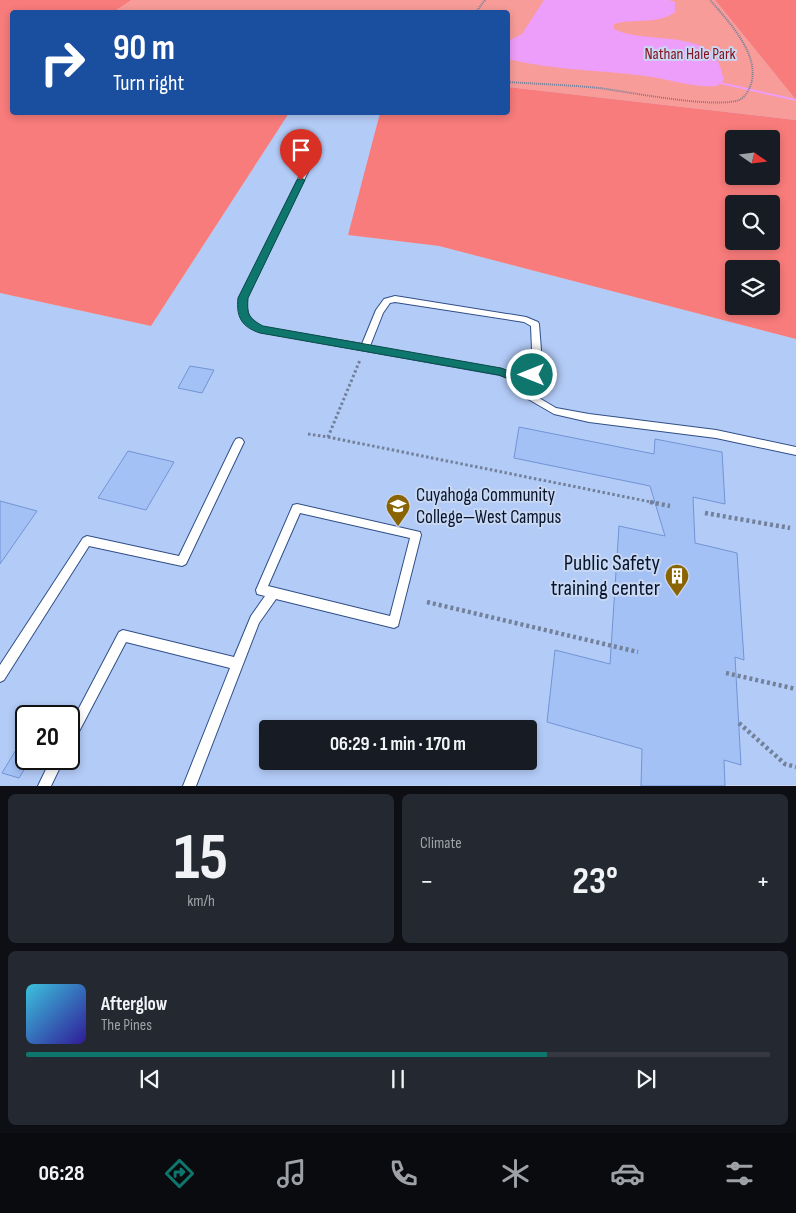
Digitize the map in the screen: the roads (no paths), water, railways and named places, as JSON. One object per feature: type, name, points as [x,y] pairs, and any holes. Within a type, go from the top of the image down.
[{"type":"lane","points":[[317,147],[243,298],[242,312],[249,323],[260,329],[501,372],[520,380],[531,397],[554,410],[589,418],[716,434],[796,451]]},
{"type":"lane","points":[[364,348],[383,306],[387,301],[395,299],[526,320],[535,324],[537,336],[536,353],[532,375],[520,380]]},
{"type":"lane","points":[[0,676],[4,663],[87,541],[182,561],[239,442]]},
{"type":"lane","points":[[296,508],[416,535],[394,622],[274,594],[261,590],[296,508]]},
{"type":"lane","points":[[189,786],[255,620],[274,594]]},
{"type":"lane","points":[[80,718],[123,636],[237,664]]},
{"type":"lane","points":[[44,786],[52,770]]},
{"type":"waterway","points":[[721,83],[796,100]]},
{"type":"place","name":"Cuyahoga Community College—West Campus","points":[[398,527]]},
{"type":"place","name":"Public Safety training center","points":[[677,597]]},
{"type":"park label","name":"Nathan Hale Park","points":[[690,54]]}]
